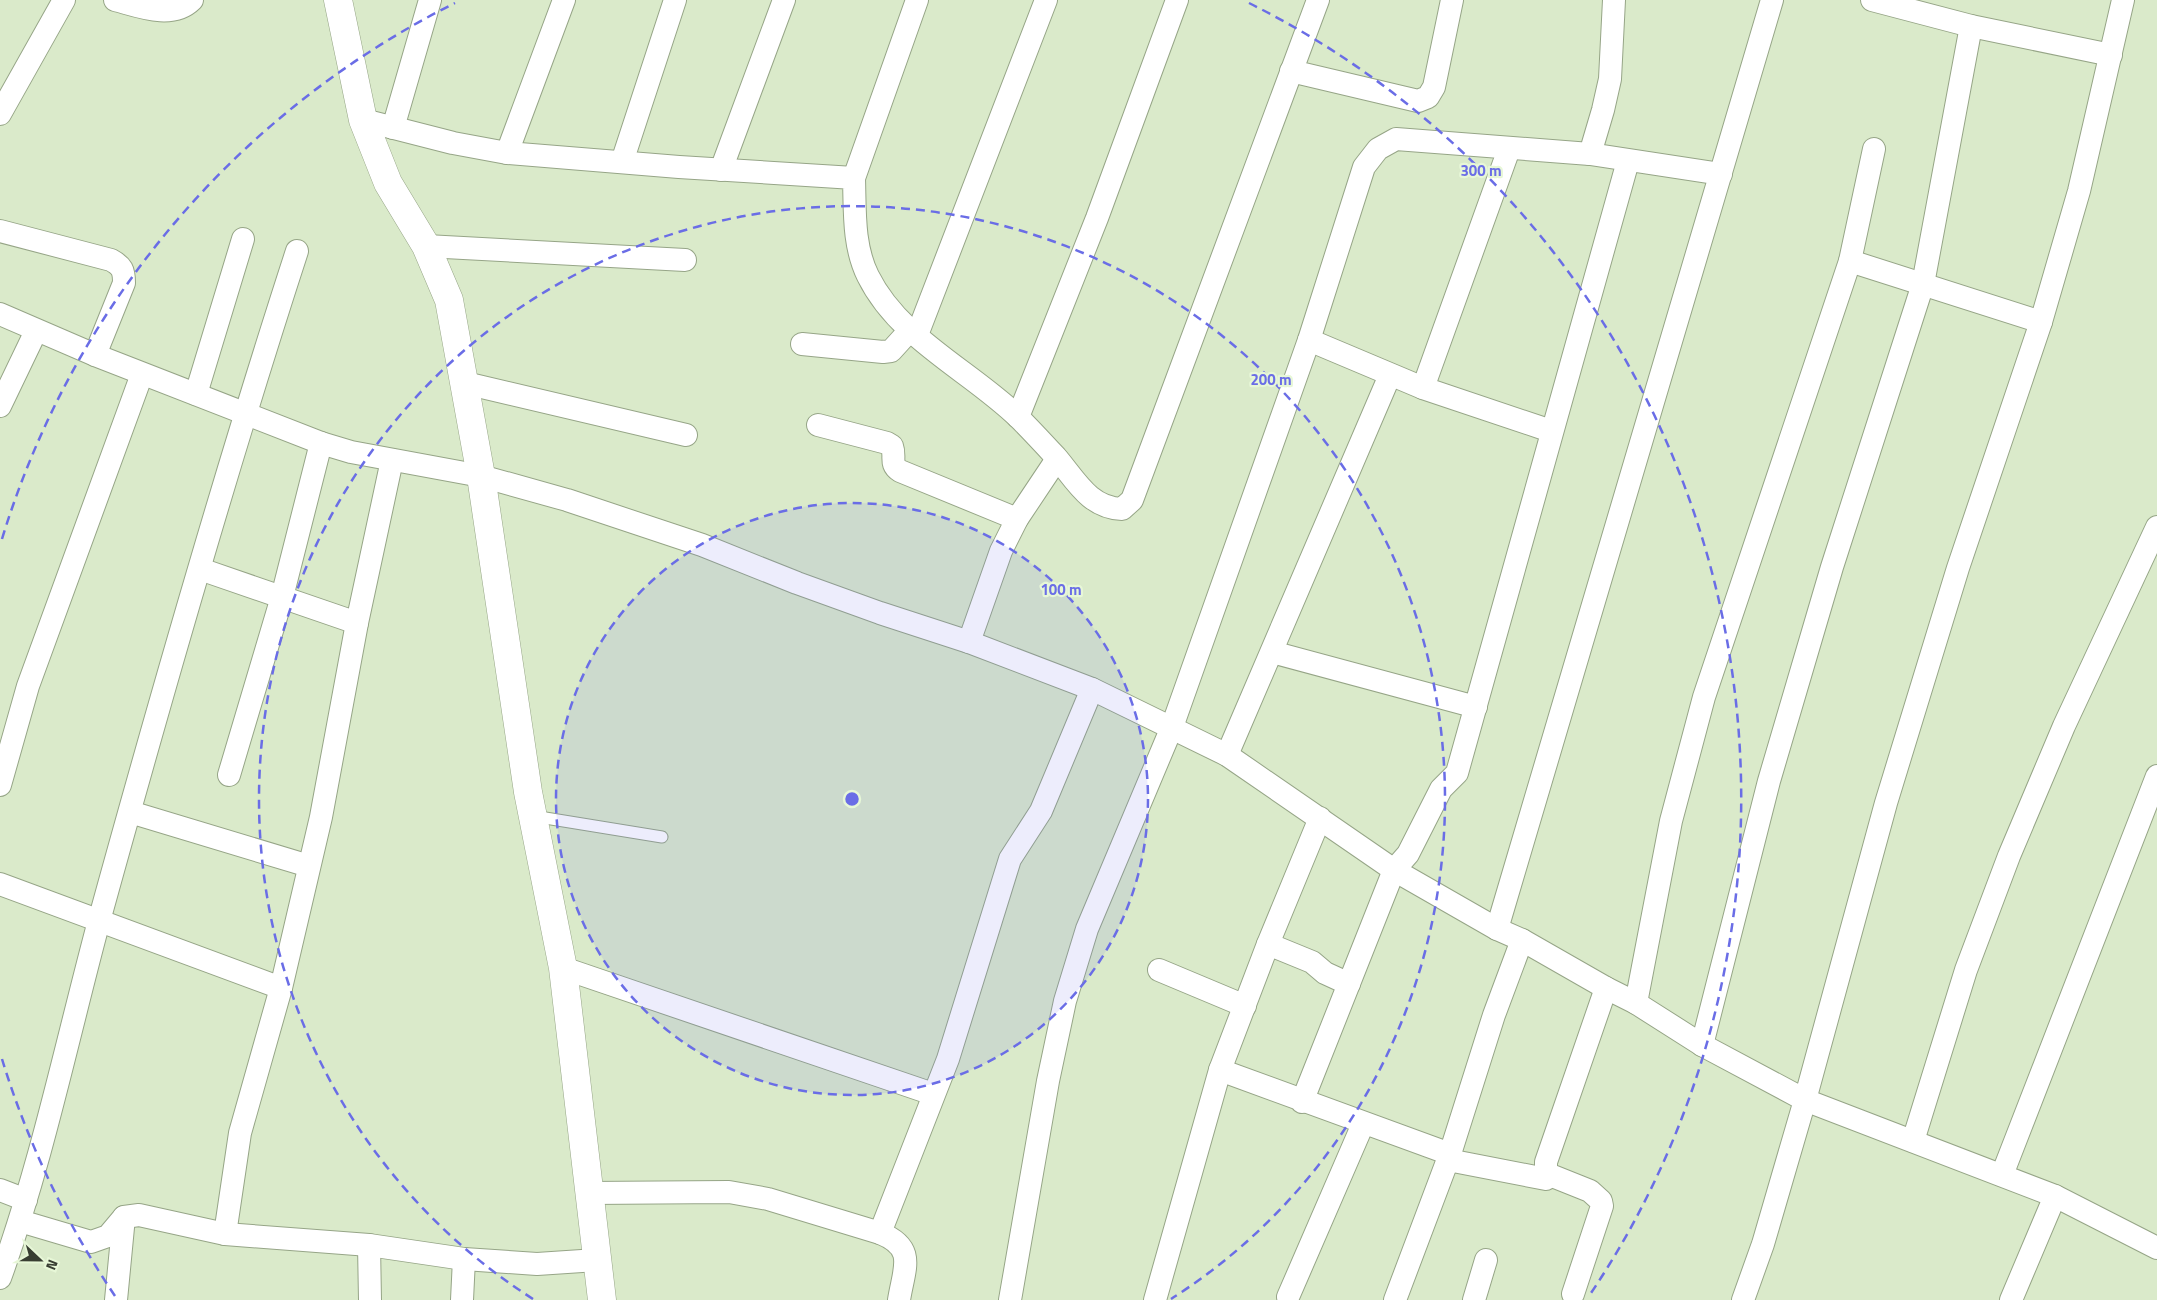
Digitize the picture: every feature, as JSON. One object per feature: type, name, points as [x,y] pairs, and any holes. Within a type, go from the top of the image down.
[{"type":"street","points":[[0,114],[64,0]]},
{"type":"street","points":[[115,0],[160,11],[187,5],[192,0]]},
{"type":"street","points":[[338,0],[363,120],[388,184],[426,246],[449,300],[481,476],[528,792],[562,968],[602,1300]]},
{"type":"street","points":[[393,128],[430,0]]},
{"type":"street","points":[[507,153],[564,0]]},
{"type":"street","points":[[622,162],[675,0]]},
{"type":"street","points":[[720,170],[784,0]]},
{"type":"street","points":[[917,0],[854,178],[856,234],[867,275],[889,308],[914,332],[1018,417],[1057,459],[1073,481],[1096,502],[1109,508],[1122,509],[1132,500],[1318,0]]},
{"type":"street","points":[[802,344],[891,351],[914,332],[1046,0]]},
{"type":"street","points":[[1018,417],[1098,218],[1177,0]]},
{"type":"street","points":[[1291,71],[1418,100],[1428,97],[1434,87],[1452,0]]},
{"type":"street","points":[[1590,154],[1610,80],[1614,0]]},
{"type":"street","points":[[1497,929],[1772,0]]},
{"type":"street","points":[[1872,0],[1971,26],[2111,55]]},
{"type":"street","points":[[1743,1300],[1763,1244],[1805,1100],[1886,803],[1958,568],[2041,322],[2079,191],[2123,0]]},
{"type":"street","points":[[1702,1045],[1769,781],[1832,567],[1923,284],[1971,26]]},
{"type":"street","points":[[363,120],[453,143],[507,153],[720,170],[854,178]]},
{"type":"street","points":[[1010,1300],[1048,1081],[1066,1000],[1087,929],[1172,727],[1309,340],[1364,168],[1378,149],[1396,139],[1590,154],[1721,174]]},
{"type":"street","points":[[1423,388],[1509,149]]},
{"type":"street","points":[[1636,1003],[1671,821],[1704,697],[1850,261],[1874,149]]},
{"type":"street","points":[[1302,1102],[1394,870],[1408,854],[1441,789],[1457,773],[1551,431],[1628,161]]},
{"type":"street","points":[[0,231],[111,260],[121,266],[124,272],[124,283],[95,355]]},
{"type":"street","points":[[196,394],[243,239]]},
{"type":"street","points":[[426,246],[686,260]]},
{"type":"street","points":[[0,1278],[23,1211],[99,922],[244,413],[297,251]]},
{"type":"street","points":[[1850,261],[2041,322]]},
{"type":"street","points":[[0,314],[36,331],[142,374],[321,443],[352,452],[481,476],[567,500],[702,545],[862,606],[969,642],[1092,689],[1227,754],[1394,870],[1497,929],[1522,940],[1636,1003],[1702,1045],[1805,1100],[2055,1196],[2157,1248]]},
{"type":"street","points":[[0,406],[36,331]]},
{"type":"street","points":[[1309,340],[1423,388],[1551,431]]},
{"type":"street","points":[[0,785],[28,686],[142,374]]},
{"type":"street","points":[[1227,754],[1390,375]]},
{"type":"street","points":[[465,383],[686,435]]},
{"type":"street","points":[[818,425],[892,446],[894,452],[892,462],[895,468],[900,471],[1017,519]]},
{"type":"street","points":[[229,775],[282,597],[321,443]]},
{"type":"street","points":[[969,642],[1001,551],[1017,519],[1057,459]]},
{"type":"street","points":[[224,1234],[240,1133],[281,988],[321,818],[357,623],[392,460]]},
{"type":"street","points":[[1913,1141],[1966,970],[2009,856],[2064,726],[2157,527]]},
{"type":"street","points":[[200,569],[357,623]]},
{"type":"street","points":[[1272,652],[1476,707]]},
{"type":"street","points":[[880,1233],[970,993],[1010,859],[1041,811],[1092,689]]},
{"type":"street","points":[[2002,1175],[2157,776]]},
{"type":"street","points":[[130,812],[310,866]]},
{"type":"street","points":[[1155,1300],[1220,1070],[1268,944],[1320,818]]},
{"type":"street","points":[[0,884],[281,988]]},
{"type":"street","points":[[1522,940],[1494,1016],[1448,1160],[1546,1179]]},
{"type":"street","points":[[1268,944],[1312,962],[1330,977],[1349,984]]},
{"type":"street","points":[[562,968],[933,1094]]},
{"type":"street","points":[[1158,970],[1245,1006]]},
{"type":"street","points":[[1574,1294],[1602,1206],[1601,1201],[1590,1191],[1550,1175],[1546,1169],[1546,1162],[1606,988]]},
{"type":"street","points":[[1220,1070],[1302,1102],[1450,1154]]},
{"type":"street","points":[[1288,1297],[1363,1124]]},
{"type":"street","points":[[1395,1300],[1450,1154]]},
{"type":"street","points":[[0,1190],[23,1211],[91,1242],[108,1236],[124,1217],[139,1214],[224,1234],[369,1245],[464,1259],[538,1264],[597,1260]]},
{"type":"street","points":[[588,1193],[729,1192],[768,1200],[880,1233],[900,1244],[906,1255],[899,1300]]},
{"type":"street","points":[[2011,1300],[2055,1196]]},
{"type":"street","points":[[116,1300],[124,1217]]},
{"type":"street","points":[[369,1245],[370,1300]]},
{"type":"street","points":[[462,1300],[464,1259]]},
{"type":"street","points":[[1474,1300],[1486,1260]]},
{"type":"lane","points":[[533,816],[662,837]]}]
